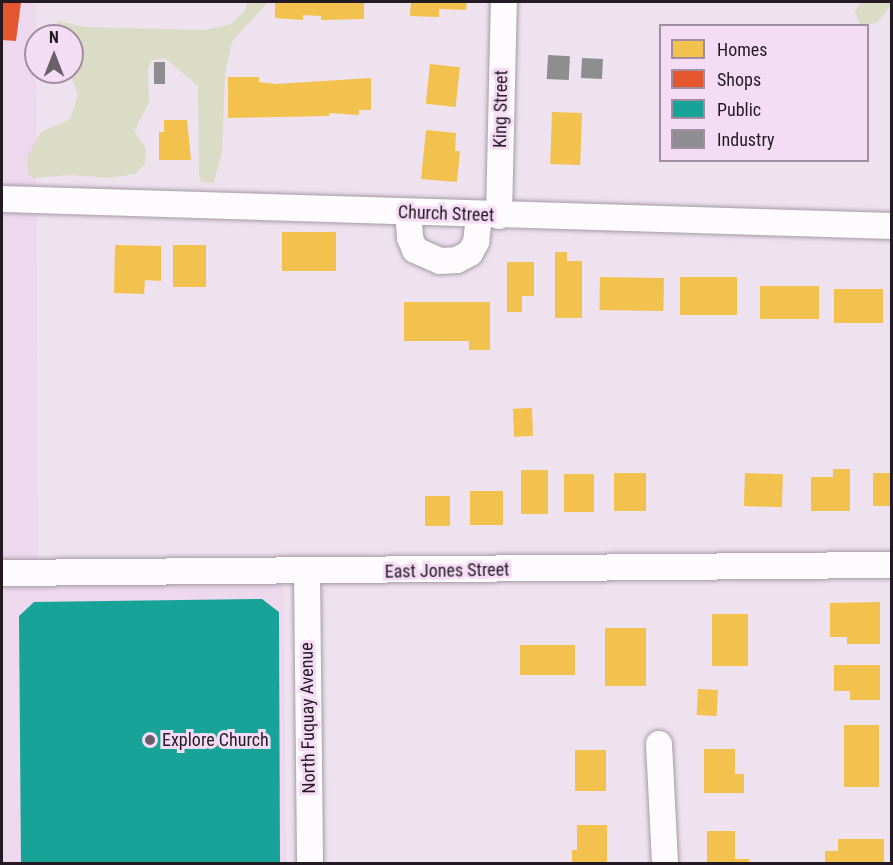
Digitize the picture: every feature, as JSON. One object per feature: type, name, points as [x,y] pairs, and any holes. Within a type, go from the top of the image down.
[{"type":"street","name":"King Street","points":[[408,213],[410,238],[415,250],[440,261],[458,260],[470,253],[489,216],[504,2]]},
{"type":"street","name":"Church Street","points":[[2,198],[489,216],[891,226]]},
{"type":"street","name":"East Jones Street","points":[[2,573],[891,565]]},
{"type":"street","name":"North Fuquay Avenue","points":[[307,572],[310,864]]},
{"type":"street","points":[[659,744],[665,864]]},
{"type":"shaded area","name":"Explore Church","points":[[2,2],[36,2],[36,24],[24,24],[24,84],[36,84],[38,559],[280,557],[284,595],[286,863],[2,864]]},
{"type":"green space","points":[[247,2],[268,2],[232,42],[225,73],[222,152],[214,183],[201,182],[199,174],[198,86],[165,58],[152,60],[148,69],[149,103],[134,131],[146,148],[145,164],[135,174],[109,178],[70,175],[33,178],[28,173],[27,157],[41,132],[70,119],[78,95],[74,84],[84,84],[84,26],[205,30],[231,24],[245,10]]},
{"type":"green space","points":[[860,2],[891,2],[877,23],[860,24],[855,13]]},
{"type":"green space","points":[[58,21],[72,24],[57,24]]},
{"type":"building: Homes","points":[[275,2],[364,2],[364,19],[321,20],[321,16],[303,15],[303,20],[275,18]]},
{"type":"building: Homes","points":[[411,2],[467,2],[466,10],[439,9],[439,17],[410,16]]},
{"type":"building: Homes","points":[[430,64],[460,67],[456,107],[426,104]]},
{"type":"building: Homes","points":[[228,77],[259,77],[259,82],[276,84],[371,78],[371,110],[359,110],[359,115],[329,113],[329,116],[228,118]]},
{"type":"building: Homes","points":[[552,112],[582,113],[580,165],[550,164]]},
{"type":"building: Homes","points":[[164,120],[187,120],[191,160],[159,160],[159,132],[164,132]]},
{"type":"building: Homes","points":[[426,130],[456,133],[455,151],[460,151],[457,182],[421,179]]},
{"type":"building: Homes","points":[[282,232],[336,232],[336,271],[282,271]]},
{"type":"building: Homes","points":[[115,245],[161,246],[161,281],[145,280],[144,294],[114,293]]},
{"type":"building: Homes","points":[[173,245],[206,245],[206,287],[173,287]]},
{"type":"building: Homes","points":[[555,252],[567,252],[567,261],[582,261],[582,318],[555,318]]},
{"type":"building: Homes","points":[[507,262],[534,262],[534,296],[522,296],[522,312],[507,312]]},
{"type":"building: Homes","points":[[600,277],[664,278],[663,311],[599,310]]},
{"type":"building: Homes","points":[[680,277],[737,277],[737,315],[680,315]]},
{"type":"building: Homes","points":[[760,286],[819,286],[819,319],[760,319]]},
{"type":"building: Homes","points":[[834,289],[883,289],[883,323],[834,323]]},
{"type":"building: Homes","points":[[404,302],[490,302],[490,350],[469,350],[469,341],[404,341]]},
{"type":"building: Homes","points":[[532,408],[533,436],[514,437],[513,409]]},
{"type":"building: Homes","points":[[833,469],[850,469],[850,511],[811,511],[811,477],[833,477]]},
{"type":"building: Homes","points":[[521,470],[548,470],[548,514],[521,514]]},
{"type":"building: Homes","points":[[614,473],[646,473],[646,511],[614,511]]},
{"type":"building: Homes","points":[[745,473],[783,474],[782,507],[744,506]]},
{"type":"building: Homes","points":[[873,473],[892,473],[892,506],[873,506]]},
{"type":"building: Homes","points":[[564,474],[594,474],[594,512],[564,512]]},
{"type":"building: Homes","points":[[470,491],[503,491],[503,525],[470,525]]},
{"type":"building: Homes","points":[[425,496],[450,496],[450,526],[425,526]]},
{"type":"building: Homes","points":[[880,602],[880,644],[847,644],[847,637],[830,637],[830,603]]},
{"type":"building: Homes","points":[[712,614],[748,614],[748,666],[712,666]]},
{"type":"building: Homes","points":[[605,628],[646,628],[646,686],[605,686]]},
{"type":"building: Homes","points":[[520,645],[575,645],[575,675],[520,675]]},
{"type":"building: Homes","points":[[834,665],[880,665],[880,700],[850,700],[850,691],[834,691]]},
{"type":"building: Homes","points":[[698,689],[718,690],[717,716],[697,715]]},
{"type":"building: Homes","points":[[844,725],[879,725],[879,787],[844,787]]},
{"type":"building: Homes","points":[[704,749],[735,749],[735,774],[744,774],[744,793],[704,793]]},
{"type":"building: Homes","points":[[575,750],[606,750],[606,791],[575,791]]},
{"type":"building: Homes","points":[[577,825],[607,825],[607,864],[572,864],[572,850],[577,850]]},
{"type":"building: Homes","points":[[707,831],[735,831],[735,859],[749,859],[749,864],[707,864]]},
{"type":"building: Homes","points":[[838,839],[884,839],[884,864],[825,864],[825,851],[838,851]]},
{"type":"building: Shops","points":[[2,2],[21,2],[16,41],[2,40]]},
{"type":"building: Public","name":"Explore Church","points":[[262,599],[279,612],[280,864],[21,864],[19,616],[34,602]]},
{"type":"building: Industry","points":[[548,55],[570,56],[569,80],[547,79]]},
{"type":"building: Industry","points":[[582,58],[603,59],[602,79],[581,78]]},
{"type":"building: Industry","points":[[154,62],[165,62],[165,84],[154,84]]},
{"type":"place","name":"Explore Church","points":[[150,740]]}]
